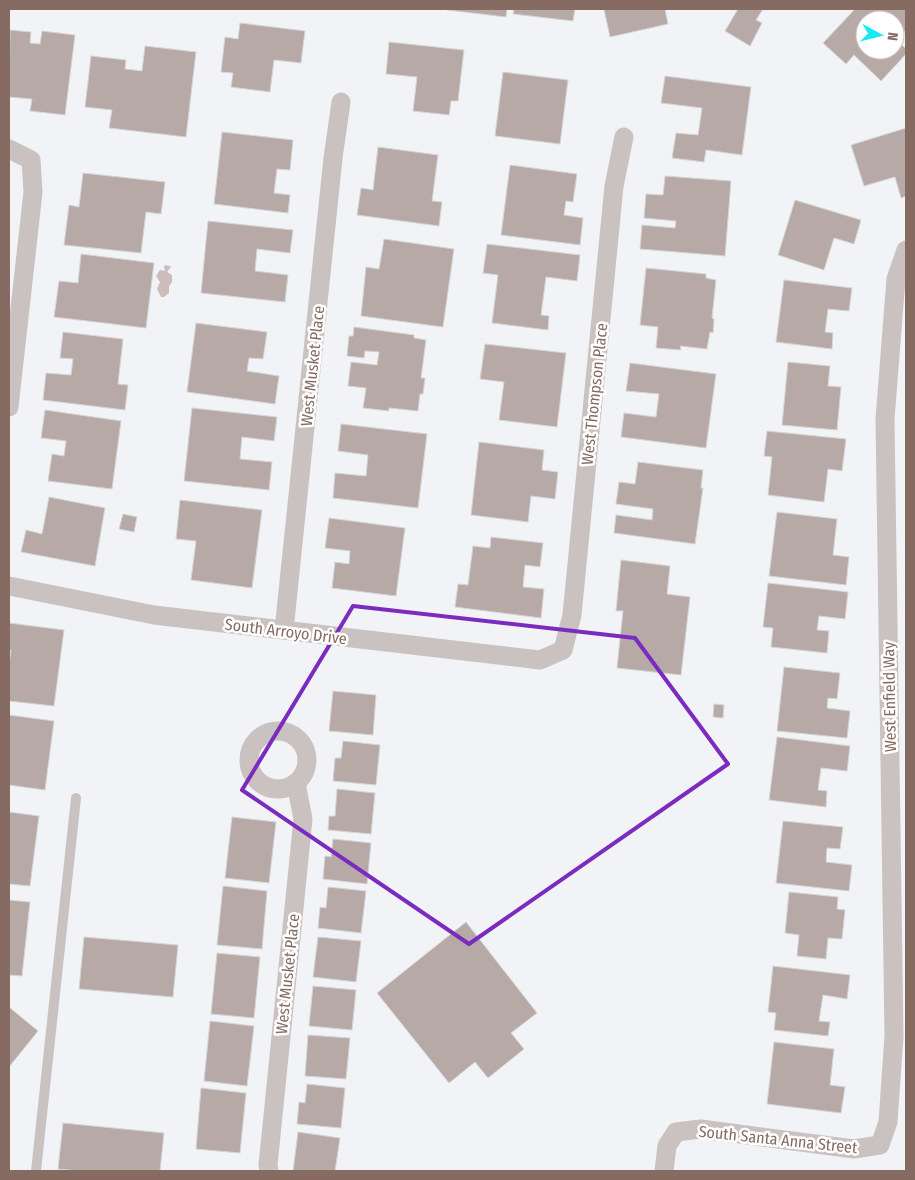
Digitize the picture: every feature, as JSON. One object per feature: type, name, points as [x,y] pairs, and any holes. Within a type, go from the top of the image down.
[{"type":"street","name":"West Musket Place","points":[[284,630],[333,158],[341,102]]},
{"type":"street","name":"West Thompson Place","points":[[563,650],[572,619],[614,186],[624,137]]},
{"type":"street","points":[[9,149],[32,160],[33,192],[9,407]]},
{"type":"street","name":"West Enfield Way","points":[[880,1145],[888,1122],[894,1036],[885,419],[896,279],[906,250]]},
{"type":"street","name":"South Arroyo Drive","points":[[9,586],[154,615],[540,660],[563,650]]},
{"type":"street","name":"West Musket Place","points":[[267,1169],[303,819],[296,783]]},
{"type":"street","name":"South Santa Anna Street","points":[[664,1171],[667,1146],[676,1132],[701,1129],[854,1149],[880,1145]]},
{"type":"lane","points":[[36,1171],[76,798]]},
{"type":"highlighted area","points":[[353,606],[635,638],[728,764],[469,944],[242,790]]},
{"type":"shaded area","points":[[165,265],[171,267],[167,272],[172,275],[172,282],[169,286],[169,293],[161,297],[157,289],[160,282],[156,276],[160,270],[165,271]]},
{"type":"building","points":[[447,9],[507,9],[506,17]]},
{"type":"building","points":[[514,9],[575,9],[573,21],[513,14]]},
{"type":"building","points":[[604,9],[665,9],[668,24],[610,37]]},
{"type":"building","points":[[738,9],[763,9],[756,20],[762,23],[750,46],[725,31]]},
{"type":"building","points":[[855,9],[906,9],[905,31],[905,10],[855,10],[855,56],[846,64],[823,43]]},
{"type":"building","points":[[240,23],[305,31],[301,63],[274,60],[270,92],[231,87],[233,73],[221,72],[225,37],[238,39]]},
{"type":"building","points":[[10,30],[31,32],[30,43],[40,44],[42,31],[75,35],[65,115],[30,111],[32,99],[9,97]]},
{"type":"building","points":[[389,42],[464,50],[458,101],[451,101],[449,115],[413,111],[417,77],[386,74]]},
{"type":"building","points":[[145,46],[196,52],[186,137],[109,128],[112,110],[85,107],[91,56],[126,60],[125,69],[142,71]]},
{"type":"building","points":[[859,60],[900,60],[881,81]]},
{"type":"building","points":[[503,72],[568,80],[560,144],[495,136]]},
{"type":"building","points":[[665,76],[751,87],[742,155],[706,150],[704,162],[672,158],[676,133],[698,135],[702,108],[661,103]]},
{"type":"building","points":[[906,128],[906,196],[901,198],[895,177],[864,186],[851,145]]},
{"type":"building","points":[[222,132],[293,140],[290,170],[277,169],[274,193],[290,195],[288,213],[214,204]]},
{"type":"building","points":[[378,147],[438,155],[432,201],[442,202],[439,226],[357,215],[361,188],[373,190]]},
{"type":"building","points":[[510,165],[577,174],[573,202],[566,201],[564,215],[583,218],[580,245],[501,235]]},
{"type":"building","points":[[83,173],[165,182],[161,214],[146,212],[141,253],[64,245],[69,205],[79,207]]},
{"type":"building","points":[[665,176],[731,181],[725,256],[640,249],[642,225],[675,228],[676,221],[644,218],[646,194],[663,195]]},
{"type":"building","points":[[795,200],[861,220],[854,244],[834,238],[824,270],[778,255]]},
{"type":"building","points":[[208,221],[293,230],[290,253],[257,249],[255,271],[288,275],[285,302],[201,293]]},
{"type":"building","points":[[384,239],[454,249],[443,327],[361,316],[366,267],[379,269]]},
{"type":"building","points":[[487,244],[580,255],[577,281],[546,277],[541,315],[549,316],[548,330],[492,323],[498,275],[483,273]]},
{"type":"building","points":[[81,254],[154,263],[146,328],[54,317],[59,281],[78,283]]},
{"type":"building","points":[[646,268],[706,274],[706,278],[716,280],[712,318],[714,319],[713,333],[710,332],[707,349],[680,346],[681,350],[656,348],[658,327],[640,325]]},
{"type":"building","points":[[784,280],[852,288],[849,311],[828,309],[825,332],[833,333],[832,349],[776,342]]},
{"type":"building","points":[[196,323],[267,332],[263,359],[249,358],[247,371],[279,376],[275,404],[187,392]]},
{"type":"building","points":[[354,327],[414,335],[414,338],[426,340],[421,378],[425,378],[423,394],[420,394],[418,411],[389,408],[389,411],[363,408],[366,388],[348,386],[351,362],[377,365],[379,352],[365,351],[364,358],[347,356],[349,336],[353,336]]},
{"type":"building","points":[[63,332],[123,339],[118,384],[128,385],[125,410],[43,400],[46,373],[71,375],[73,359],[60,358]]},
{"type":"building","points":[[485,344],[566,353],[557,427],[499,420],[504,382],[480,379]]},
{"type":"building","points":[[788,362],[830,366],[828,386],[841,387],[837,430],[782,425]]},
{"type":"building","points":[[630,363],[716,374],[706,448],[621,437],[624,413],[656,417],[659,394],[626,391]]},
{"type":"building","points":[[192,408],[277,417],[274,441],[242,437],[240,459],[272,462],[269,490],[184,481]]},
{"type":"building","points":[[45,410],[121,421],[112,489],[48,481],[52,454],[64,456],[66,441],[41,438]]},
{"type":"building","points":[[341,424],[427,434],[418,508],[333,498],[335,473],[366,476],[368,455],[338,451]]},
{"type":"building","points":[[767,431],[846,439],[842,471],[828,469],[824,502],[768,495],[772,457],[764,456]]},
{"type":"building","points":[[479,442],[544,450],[542,470],[558,472],[555,499],[531,496],[528,522],[471,515]]},
{"type":"building","points":[[638,462],[703,470],[701,488],[703,488],[695,544],[614,533],[616,515],[652,520],[653,509],[616,504],[619,482],[635,484]]},
{"type":"building","points":[[49,497],[105,508],[95,566],[21,552],[26,530],[42,534]]},
{"type":"building","points":[[180,500],[262,510],[252,588],[191,580],[196,541],[176,539]]},
{"type":"building","points":[[777,512],[837,519],[833,555],[849,557],[846,585],[769,576]]},
{"type":"building","points":[[123,514],[137,517],[134,532],[119,529]]},
{"type":"building","points":[[329,518],[405,528],[396,596],[332,588],[335,562],[349,564],[350,551],[325,548]]},
{"type":"building","points":[[491,537],[543,543],[540,567],[525,565],[523,587],[544,589],[541,618],[455,607],[458,584],[468,585],[473,546],[490,548]]},
{"type":"building","points":[[621,560],[670,566],[667,594],[690,597],[681,675],[617,668],[623,611],[616,611]]},
{"type":"building","points":[[768,583],[848,592],[845,619],[819,616],[817,630],[829,631],[827,653],[771,647],[773,628],[763,627]]},
{"type":"building","points":[[9,623],[64,630],[54,706],[9,701],[11,650],[9,650]]},
{"type":"building","points":[[784,667],[840,673],[837,699],[828,698],[827,708],[850,711],[847,738],[777,731]]},
{"type":"building","points":[[333,691],[376,695],[373,735],[329,731]]},
{"type":"building","points":[[714,704],[724,705],[723,718],[713,717]]},
{"type":"building","points":[[9,715],[54,721],[45,790],[9,785]]},
{"type":"building","points":[[777,737],[850,746],[847,771],[821,768],[818,790],[827,791],[826,807],[769,800]]},
{"type":"building","points":[[343,741],[380,745],[376,785],[333,781],[335,758],[341,758]]},
{"type":"building","points":[[337,789],[375,793],[371,834],[328,830],[329,816],[335,816]]},
{"type":"building","points":[[9,812],[39,816],[30,886],[9,884]]},
{"type":"building","points":[[232,817],[276,822],[269,883],[225,878]]},
{"type":"building","points":[[783,821],[843,827],[840,849],[827,848],[826,862],[852,865],[849,891],[776,883]]},
{"type":"building","points":[[333,839],[371,843],[367,884],[323,879],[325,856],[331,857]]},
{"type":"building","points":[[223,886],[267,891],[262,949],[217,945]]},
{"type":"building","points":[[328,887],[366,891],[361,933],[318,928],[320,907],[326,908]]},
{"type":"building","points":[[789,892],[838,897],[837,909],[845,910],[842,939],[828,938],[826,959],[797,956],[799,935],[785,933]]},
{"type":"building","points":[[9,900],[30,902],[22,976],[9,975]]},
{"type":"building","points":[[466,922],[537,1013],[511,1033],[524,1049],[488,1078],[475,1062],[449,1083],[377,993]]},
{"type":"building","points":[[84,937],[178,945],[173,997],[79,989]]},
{"type":"building","points":[[318,937],[361,941],[356,982],[313,977]]},
{"type":"building","points":[[217,953],[260,957],[254,1018],[211,1014]]},
{"type":"building","points":[[773,966],[850,975],[847,999],[823,995],[819,1021],[830,1022],[828,1036],[774,1030],[776,1013],[768,1012]]},
{"type":"building","points":[[313,986],[356,990],[352,1030],[309,1026]]},
{"type":"building","points":[[9,1007],[38,1031],[9,1067]]},
{"type":"building","points":[[210,1021],[254,1026],[247,1086],[204,1081]]},
{"type":"building","points":[[308,1035],[350,1038],[346,1079],[305,1076]]},
{"type":"building","points":[[774,1042],[834,1049],[830,1085],[845,1087],[841,1113],[767,1104]]},
{"type":"building","points":[[307,1084],[345,1088],[341,1128],[297,1124],[299,1102],[305,1103]]},
{"type":"building","points":[[201,1088],[246,1093],[240,1153],[196,1149]]},
{"type":"building","points":[[63,1123],[164,1133],[160,1171],[81,1171],[58,1169]]},
{"type":"building","points":[[298,1132],[340,1138],[335,1171],[293,1171]]}]
